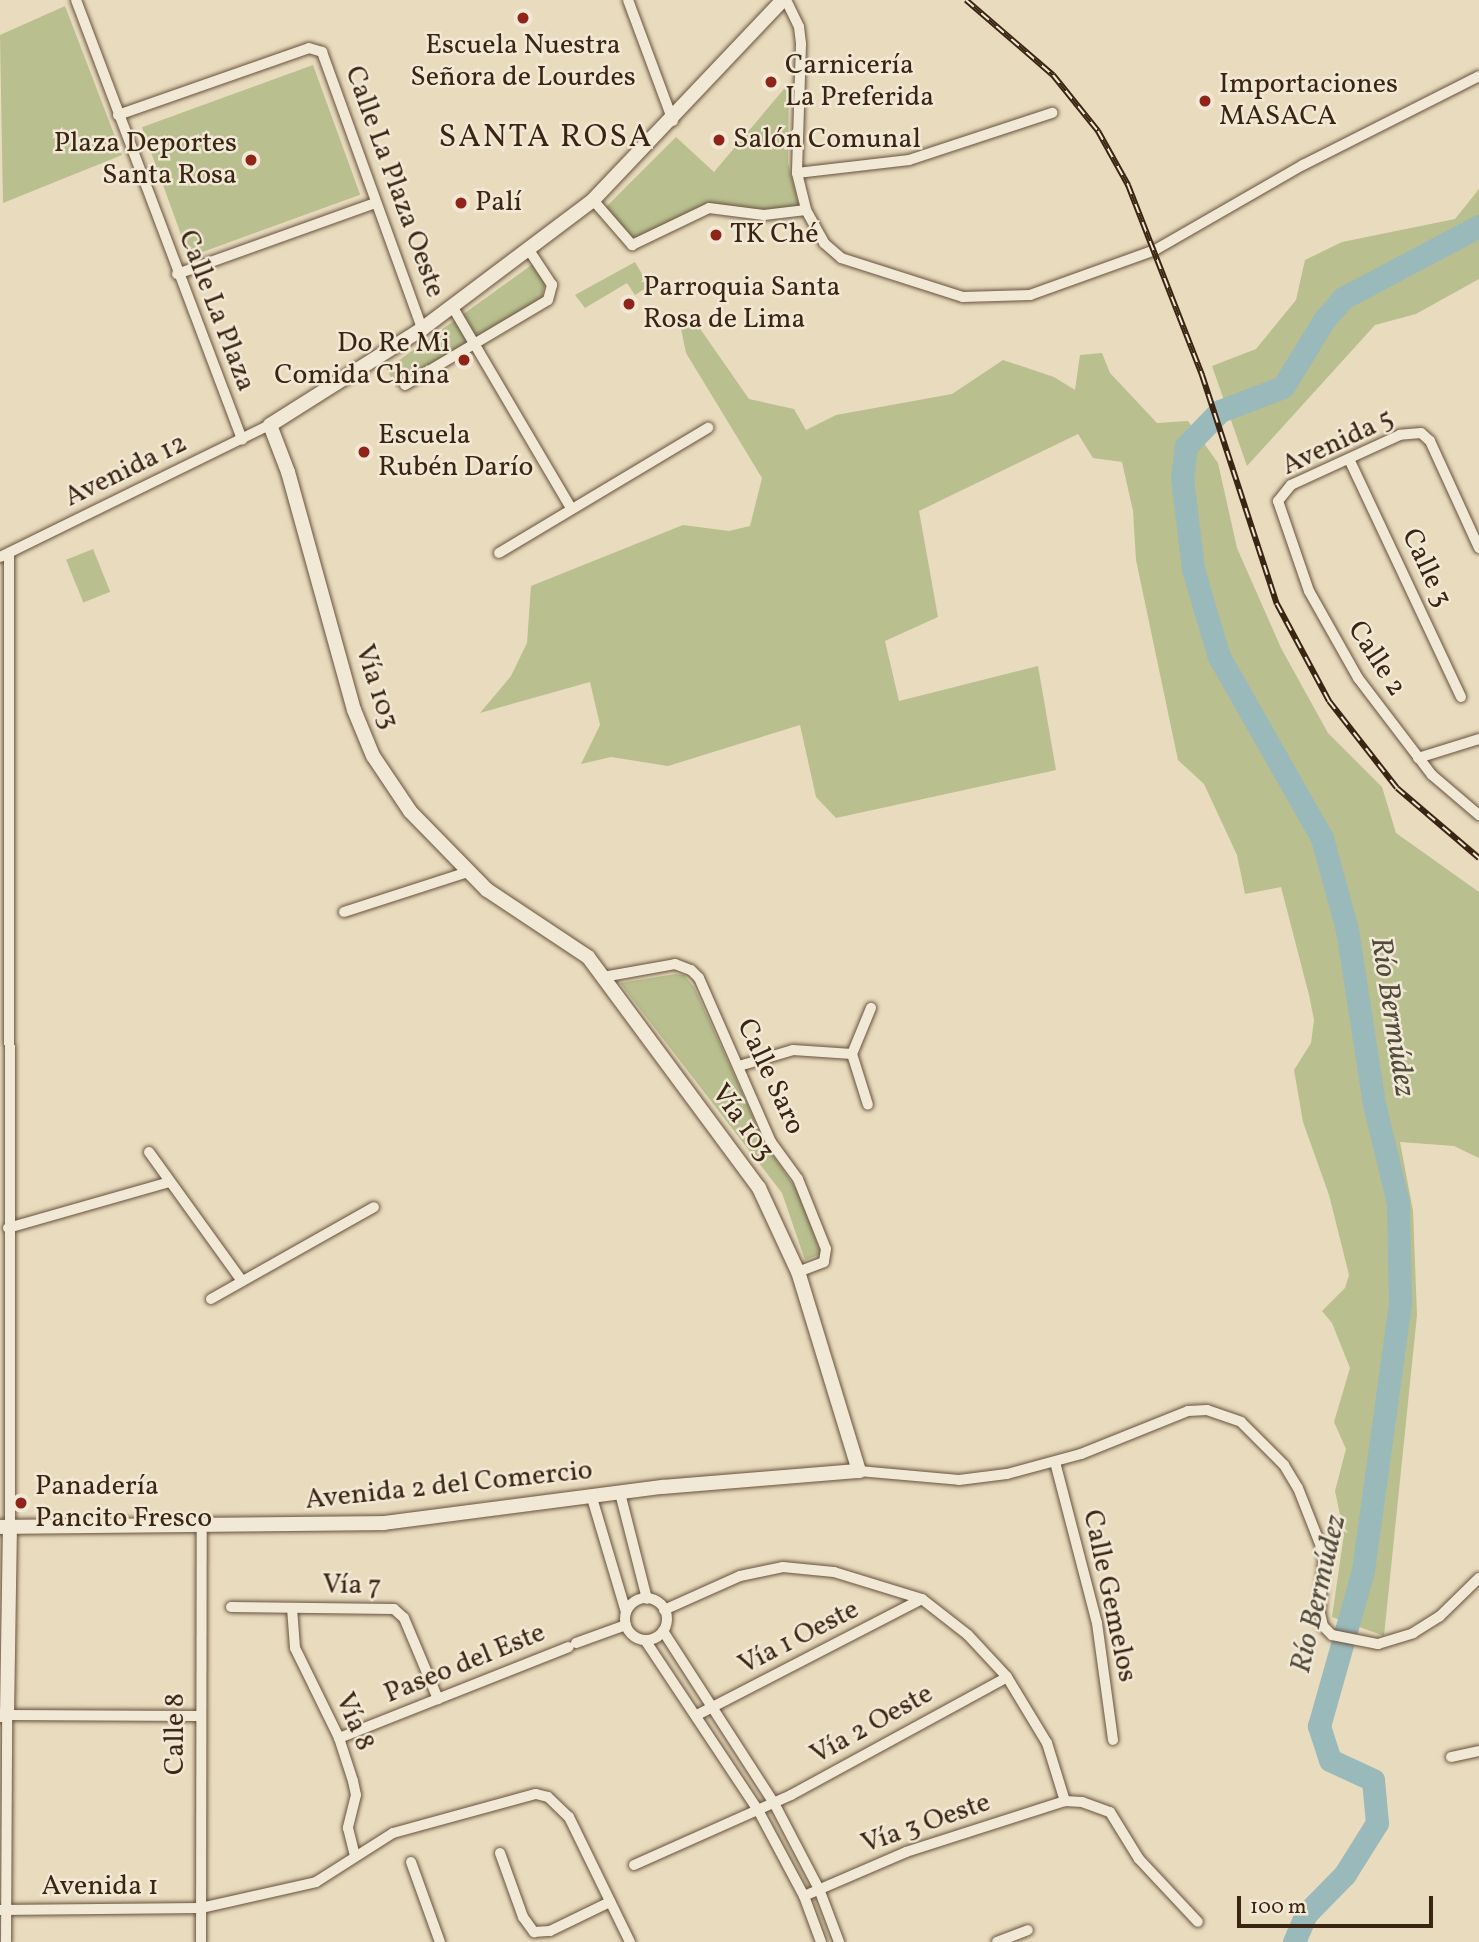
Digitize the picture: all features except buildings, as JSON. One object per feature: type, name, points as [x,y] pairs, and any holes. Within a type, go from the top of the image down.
[{"type":"main road","points":[[270,425],[422,328],[593,200],[673,121],[784,0]]},
{"type":"main road","name":"Vía 103","points":[[270,425],[288,472],[364,737],[393,789],[468,872],[503,902],[569,940],[603,977],[759,1188],[798,1272],[859,1471]]},
{"type":"main road","name":"Avenida 2 del Comercio","points":[[5,1527],[384,1523],[620,1493],[859,1471]]},
{"type":"main road","points":[[4,1715],[5,1527]]},
{"type":"street","name":"Calle La Plaza","points":[[76,0],[177,274],[242,440]]},
{"type":"street","points":[[628,0],[673,121]]},
{"type":"street","points":[[784,0],[799,27],[801,44],[797,173],[806,210],[824,243],[841,258],[963,297],[1030,295],[1155,250],[1303,164],[1479,76]]},
{"type":"street","name":"Calle La Plaza Oeste","points":[[118,115],[309,48],[321,52],[374,203],[422,328]]},
{"type":"street","points":[[797,173],[909,160],[1052,113]]},
{"type":"street","points":[[593,200],[632,245],[709,208],[764,215],[806,210]]},
{"type":"street","points":[[177,274],[374,203]]},
{"type":"street","points":[[404,385],[548,300],[552,285],[529,250]]},
{"type":"street","points":[[452,306],[571,508]]},
{"type":"street","name":"Avenida 12","points":[[4,555],[270,425]]},
{"type":"street","points":[[499,553],[708,428]]},
{"type":"street","name":"Avenida 5","points":[[1278,501],[1291,485],[1400,435],[1421,433],[1430,441],[1479,548]]},
{"type":"street","name":"Calle 3","points":[[1349,460],[1461,697]]},
{"type":"street","name":"Calle 2","points":[[1278,501],[1309,591],[1336,643],[1418,758],[1479,815]]},
{"type":"street","points":[[4,555],[4,1143],[8,1228],[3,1333],[5,1527]]},
{"type":"street","points":[[1418,758],[1479,738]]},
{"type":"street","points":[[344,912],[468,872]]},
{"type":"street","name":"Calle Saro","points":[[603,977],[675,964],[691,970],[739,1066],[771,1142],[798,1179],[826,1249],[824,1262],[798,1272]]},
{"type":"street","points":[[868,1105],[852,1054],[871,1008]]},
{"type":"street","points":[[739,1066],[793,1050],[852,1054]]},
{"type":"street","points":[[149,1152],[242,1281]]},
{"type":"street","points":[[8,1228],[170,1182]]},
{"type":"street","points":[[211,1299],[374,1208]]},
{"type":"street","points":[[859,1471],[959,1480],[1055,1462],[1188,1411],[1223,1412],[1241,1422],[1284,1465],[1314,1520],[1324,1553],[1320,1613],[1323,1626],[1332,1635],[1378,1644],[1413,1633],[1439,1617],[1479,1578]]},
{"type":"street","name":"Calle Gemelos","points":[[1055,1462],[1097,1623],[1113,1740]]},
{"type":"street","points":[[620,1493],[648,1599],[664,1610]]},
{"type":"street","points":[[592,1498],[626,1612],[626,1625],[633,1636],[645,1640],[758,1810],[804,1896],[821,1942]]},
{"type":"street","name":"Calle 8","points":[[201,1942],[198,1716],[202,1525]]},
{"type":"street","points":[[664,1610],[740,1576],[783,1567],[834,1572],[922,1599],[968,1635],[1007,1677],[1047,1743],[1065,1801],[1096,1804],[1110,1812],[1139,1860],[1198,1922]]},
{"type":"street","points":[[626,1612],[635,1602],[648,1599]]},
{"type":"street","name":"Vía 1 Oeste","points":[[697,1715],[922,1599]]},
{"type":"street","points":[[231,1607],[292,1608]]},
{"type":"street","name":"Vía 7","points":[[292,1608],[394,1609],[404,1618],[438,1699]]},
{"type":"street","name":"Vía 8","points":[[292,1608],[295,1648],[339,1738],[355,1788],[348,1828],[355,1856]]},
{"type":"street","points":[[664,1610],[663,1630],[774,1803],[819,1889],[839,1942]]},
{"type":"street","name":"Paseo del Este","points":[[339,1738],[626,1625]]},
{"type":"street","points":[[645,1640],[663,1630]]},
{"type":"street","name":"Vía 2 Oeste","points":[[634,1865],[774,1803],[1007,1677]]},
{"type":"street","points":[[6,1942],[3,1910],[4,1715],[198,1716]]},
{"type":"street","points":[[1451,1756],[1479,1751]]},
{"type":"street","name":"Avenida 1","points":[[3,1910],[201,1909],[316,1882],[393,1833],[520,1795],[548,1797],[569,1816],[630,1942]]},
{"type":"street","name":"Vía 3 Oeste","points":[[804,1896],[906,1852],[1065,1801]]},
{"type":"street","points":[[500,1853],[523,1917],[534,1932],[550,1931],[610,1902]]},
{"type":"street","points":[[411,1862],[440,1942]]},
{"type":"street","points":[[997,1942],[1028,1930]]},
{"type":"green space","points":[[65,6],[122,155],[3,203],[0,35]]},
{"type":"green space","name":"Plaza Deportes Santa Rosa","points":[[313,65],[360,195],[189,257],[142,127]]},
{"type":"green space","points":[[789,83],[788,163],[799,206],[769,211],[704,205],[641,238],[627,236],[605,208],[676,137],[714,172]]},
{"type":"green space","points":[[1479,189],[1479,279],[1416,314],[1375,325],[1247,466],[1212,366],[1256,349],[1296,300],[1305,260],[1342,242],[1455,219]]},
{"type":"green space","points":[[635,262],[649,286],[635,295],[627,283],[585,308],[575,295]]},
{"type":"green space","points":[[533,264],[545,283],[541,300],[396,388],[387,369]]},
{"type":"green space","points":[[694,320],[749,399],[794,409],[806,430],[836,415],[952,394],[1003,360],[1054,377],[1075,390],[1080,355],[1102,353],[1110,373],[1157,423],[1188,421],[1218,463],[1237,548],[1281,648],[1328,733],[1382,787],[1396,833],[1479,892],[1479,1158],[1454,1146],[1400,1142],[1413,1211],[1417,1315],[1384,1636],[1332,1617],[1344,1534],[1335,1491],[1346,1449],[1334,1422],[1350,1368],[1332,1323],[1322,1311],[1345,1288],[1349,1275],[1329,1195],[1303,1122],[1294,1070],[1311,1043],[1314,1020],[1309,995],[1281,887],[1245,894],[1237,855],[1204,784],[1178,760],[1136,560],[1133,511],[1122,462],[1093,458],[1078,434],[919,511],[938,617],[885,641],[899,701],[1038,666],[1056,770],[836,818],[816,797],[800,725],[668,766],[611,757],[581,764],[600,725],[590,682],[480,713],[511,676],[527,643],[531,586],[683,525],[729,531],[750,526],[762,478],[686,353],[680,324]]},
{"type":"green space","points":[[93,549],[110,592],[83,603],[66,560]]},
{"type":"green space","points":[[675,974],[684,975],[694,987],[767,1147],[799,1193],[821,1254],[805,1260],[782,1193],[620,983]]},
{"type":"waterway","name":"Río Bermúdez","points":[[1294,1942],[1306,1914],[1345,1874],[1377,1823],[1373,1780],[1330,1760],[1319,1726],[1363,1570],[1400,1302],[1398,1203],[1374,1104],[1347,930],[1322,838],[1219,657],[1193,569],[1182,478],[1186,446],[1220,411],[1283,387],[1324,320],[1343,298],[1479,226]]},
{"type":"railway","points":[[966,0],[1053,75],[1098,131],[1128,185],[1202,375],[1277,604],[1329,701],[1397,788],[1479,858]]},
{"type":"place","name":"Escuela Nuestra Señora de Lourdes","points":[[523,18]]},
{"type":"place","name":"Carnicería La Preferida","points":[[771,82]]},
{"type":"place","name":"Importaciones MASACA","points":[[1205,101]]},
{"type":"place","name":"Salón Comunal","points":[[719,140]]},
{"type":"place","name":"Plaza Deportes Santa Rosa","points":[[251,160]]},
{"type":"place","name":"Palí","points":[[461,203]]},
{"type":"place","name":"TK Ché","points":[[716,235]]},
{"type":"place","name":"Parroquia Santa Rosa de Lima","points":[[629,304]]},
{"type":"place","name":"Do Re Mi Comida China","points":[[464,360]]},
{"type":"place","name":"Escuela Rubén Darío","points":[[364,452]]},
{"type":"place","name":"Panadería Pancito Fresco","points":[[21,1503]]},
{"type":"district","name":"SANTA ROSA","points":[[546,138]]}]
